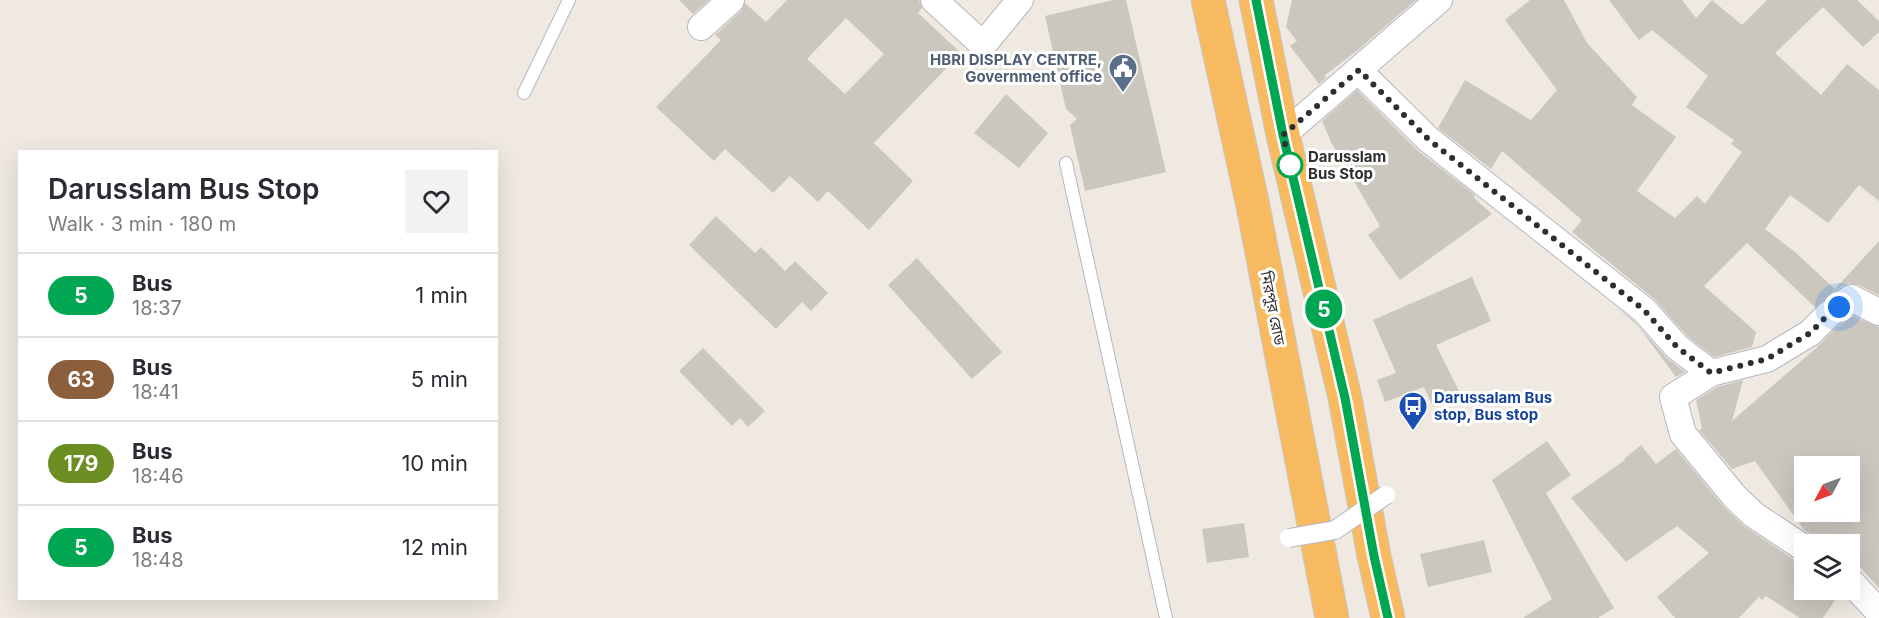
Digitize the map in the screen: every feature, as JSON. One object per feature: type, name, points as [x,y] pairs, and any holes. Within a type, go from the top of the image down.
[{"type":"highway","name":"মিরপুর রোড","points":[[1208,0],[1253,206],[1332,618]]},
{"type":"highway","points":[[1256,0],[1283,135],[1345,398],[1374,556],[1388,618]]},
{"type":"street","points":[[701,27],[731,0]]},
{"type":"street","points":[[934,0],[983,45],[1020,0]]},
{"type":"street","points":[[1283,135],[1438,0]]},
{"type":"street","points":[[1359,70],[1428,139],[1644,310],[1677,347],[1711,373]]},
{"type":"street","points":[[1794,541],[1754,514],[1735,497],[1683,434],[1673,397],[1711,373],[1767,359],[1810,333],[1828,315],[1851,298],[1879,312]]},
{"type":"street","points":[[1289,538],[1335,530],[1386,495]]},
{"type":"street","points":[[1860,592],[1879,612]]},
{"type":"lane","points":[[524,93],[569,0]]},
{"type":"lane","points":[[1066,163],[1166,618]]},
{"type":"building","points":[[679,0],[709,0],[693,14]]},
{"type":"building","points":[[787,0],[919,0],[922,8],[918,13],[961,53],[874,143],[913,181],[869,230],[828,191],[818,202],[790,176],[773,193],[725,149],[714,161],[656,107],[721,40],[715,35],[741,11],[745,3],[766,22]],"holes":[[[846,18],[884,54],[845,94],[807,59]]]},
{"type":"building","points":[[1113,0],[1126,0],[1166,172],[1085,191],[1070,125],[1077,119],[1066,109],[1045,16]]},
{"type":"building","points":[[1292,0],[1416,0],[1324,76],[1327,77],[1319,84],[1290,46],[1297,41],[1286,27]]},
{"type":"building","points":[[1530,0],[1564,0],[1587,43],[1637,97],[1632,105],[1676,137],[1637,191],[1675,218],[1697,196],[1705,204],[1742,152],[1731,144],[1734,140],[1686,107],[1708,76],[1652,30],[1639,40],[1609,0],[1682,0],[1696,18],[1712,0],[1742,25],[1767,0],[1857,0],[1879,21],[1879,32],[1863,47],[1823,7],[1775,53],[1821,95],[1847,64],[1879,90],[1879,201],[1859,185],[1828,223],[1790,195],[1765,229],[1795,252],[1835,289],[1879,241],[1879,295],[1849,283],[1815,307],[1747,243],[1704,286],[1756,332],[1752,347],[1714,357],[1687,336],[1653,298],[1572,232],[1582,220],[1502,151],[1491,169],[1438,128],[1465,80],[1531,120],[1557,90],[1505,20]]},
{"type":"building","points":[[1357,90],[1417,150],[1475,195],[1474,198],[1492,214],[1400,280],[1368,235],[1380,226],[1331,142],[1322,121]]},
{"type":"building","points":[[1006,94],[1048,133],[1019,168],[974,133]]},
{"type":"building","points":[[716,216],[755,253],[761,247],[785,271],[795,261],[828,293],[811,311],[802,302],[776,329],[689,245]]},
{"type":"building","points":[[917,258],[1002,352],[972,379],[888,285]]},
{"type":"building","points":[[1472,277],[1491,321],[1436,345],[1460,393],[1433,407],[1424,387],[1385,402],[1377,380],[1396,373],[1373,320]]},
{"type":"building","points":[[1617,308],[1634,321],[1666,357],[1685,372],[1676,377],[1638,326]]},
{"type":"building","points":[[1853,316],[1879,327],[1879,588],[1860,567],[1860,534],[1810,534],[1798,522],[1860,522],[1860,456],[1794,456],[1794,516],[1755,461],[1732,469],[1699,430],[1702,428],[1696,400],[1717,387],[1743,380],[1732,421],[1838,326]]},
{"type":"building","points":[[703,348],[765,411],[748,427],[740,418],[732,426],[679,371]]},
{"type":"building","points":[[1547,441],[1571,475],[1546,493],[1614,608],[1598,618],[1523,618],[1552,599],[1492,480]]},
{"type":"building","points":[[1641,445],[1656,464],[1676,449],[1724,507],[1744,526],[1794,560],[1794,600],[1835,600],[1823,618],[1800,618],[1766,596],[1762,600],[1759,597],[1739,618],[1675,618],[1657,597],[1709,553],[1677,526],[1626,562],[1571,498]]},
{"type":"building","points":[[1244,523],[1249,557],[1207,563],[1202,529]]},
{"type":"building","points":[[1484,540],[1492,572],[1428,587],[1420,554]]},
{"type":"bus line","name":"5","points":[[1256,0],[1283,135],[1345,398],[1374,556],[1388,618]]},
{"type":"place","name":"HBRI DISPLAY CENTRE, Government office","points":[[1123,94]]},
{"type":"place","name":"Darusslam Bus Stop","points":[[1290,165]]},
{"type":"place","name":"Darussalam Bus stop, Bus stop","points":[[1413,432]]},
{"type":"route","points":[[1290,165],[1283,135],[1359,70],[1428,139],[1644,310],[1677,347],[1711,373],[1767,359],[1810,333],[1839,307]]}]
